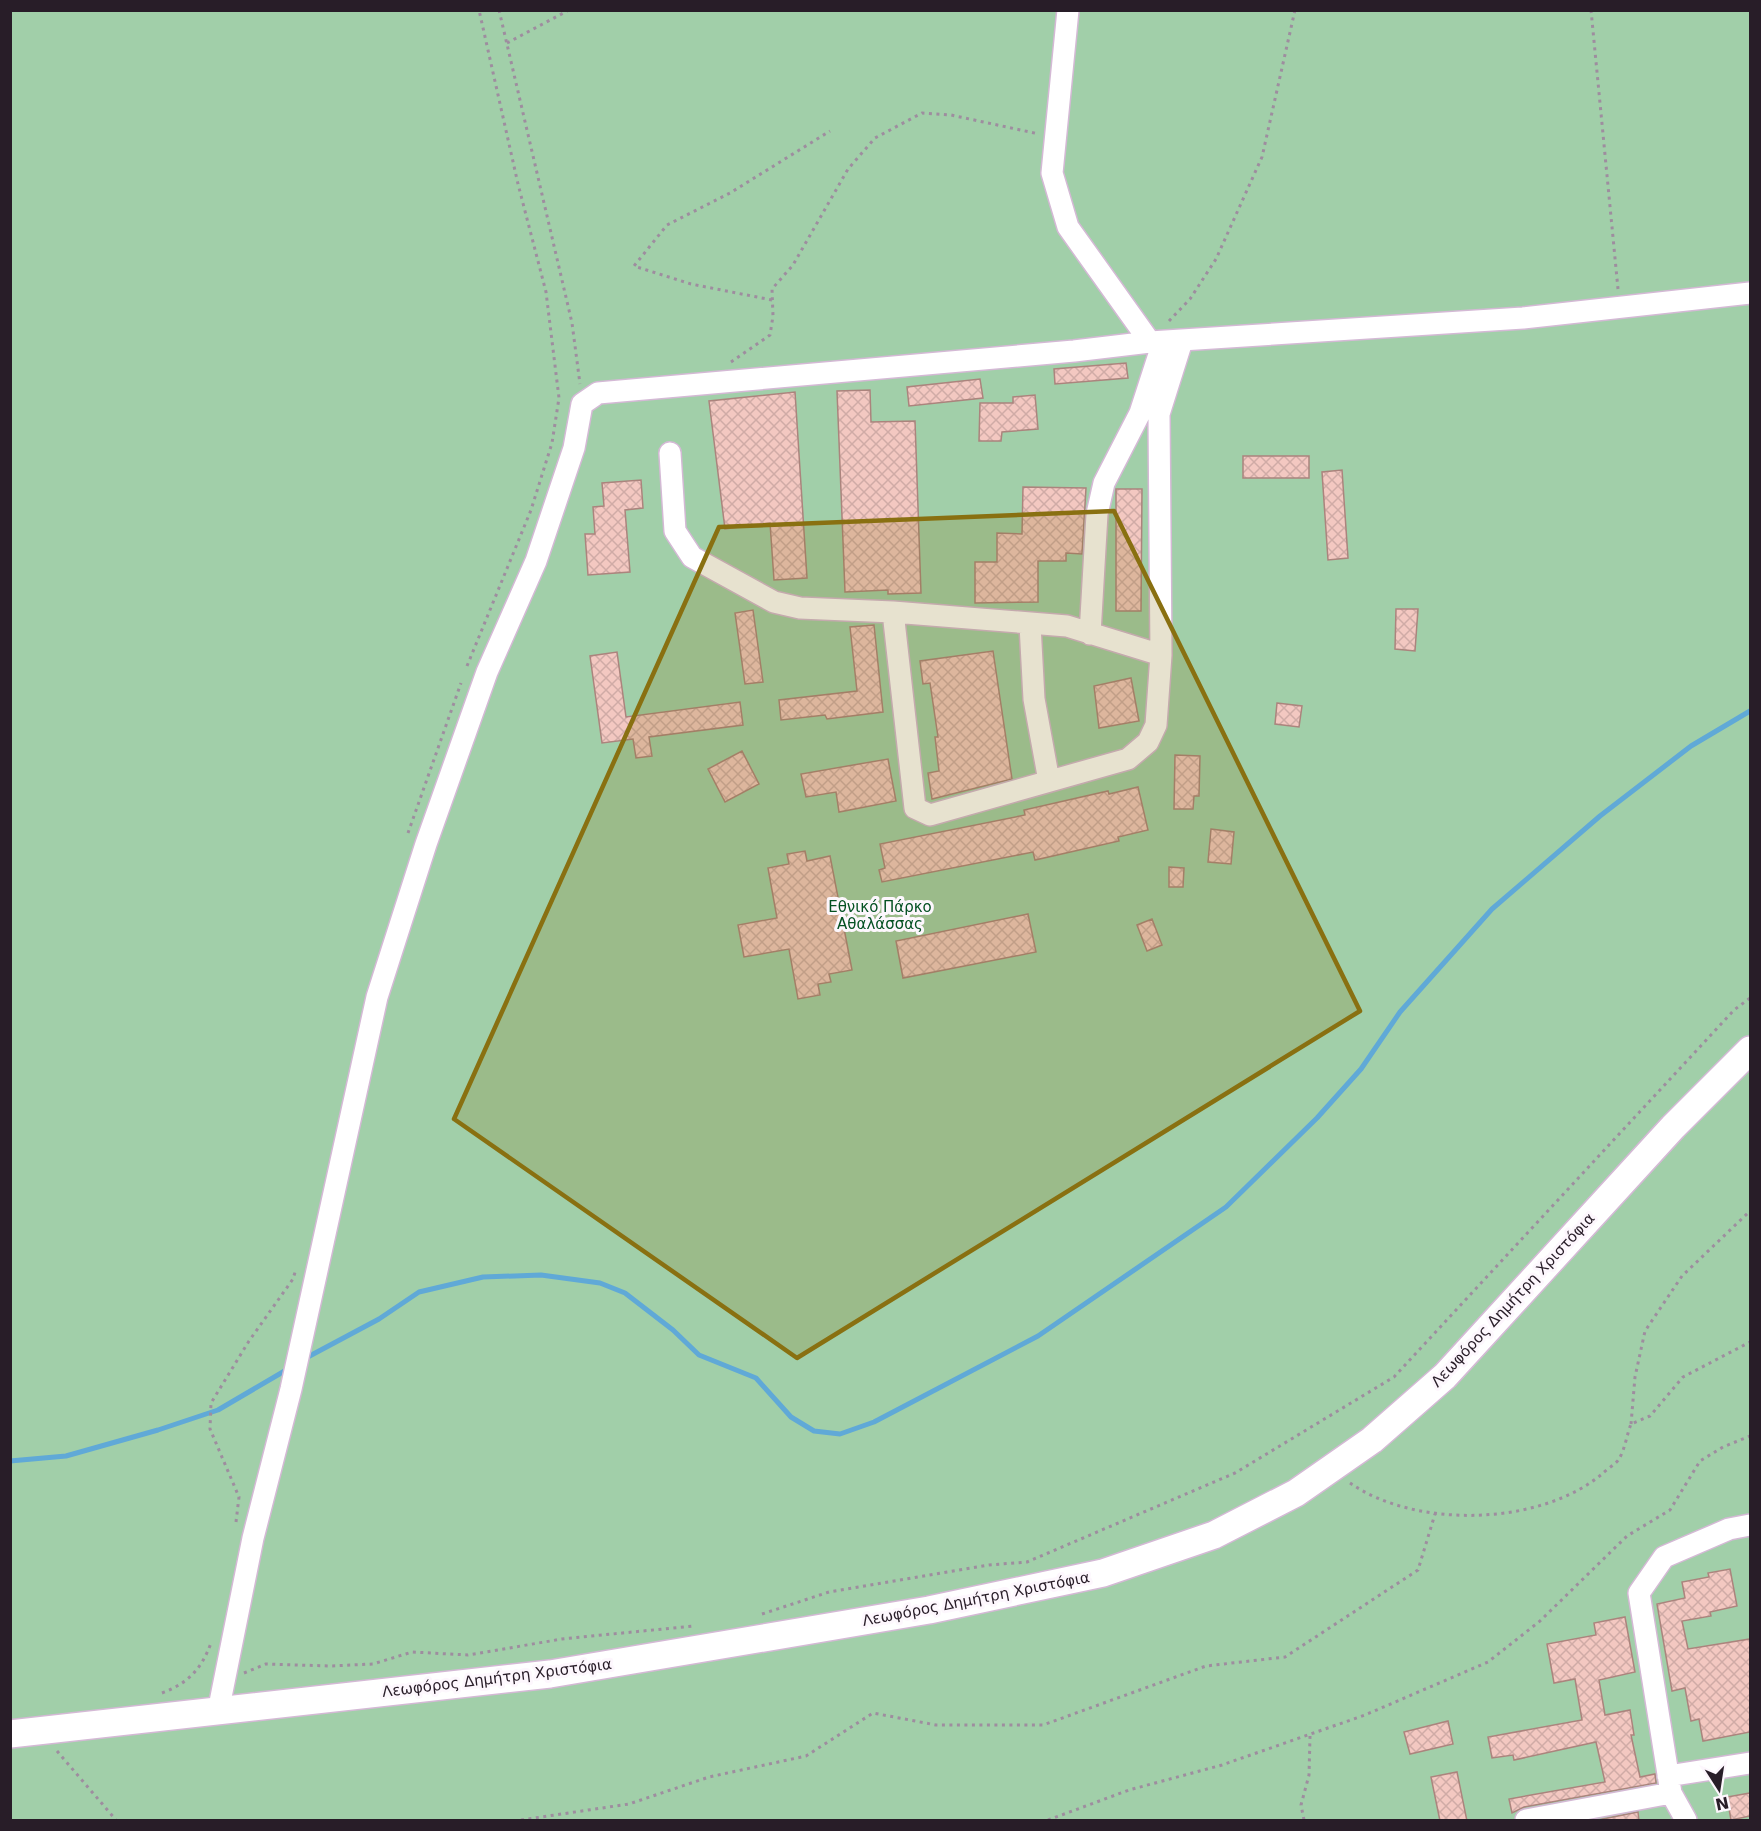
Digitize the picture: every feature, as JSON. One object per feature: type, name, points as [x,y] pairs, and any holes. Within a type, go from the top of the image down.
[{"type":"main road","name":"Λεωφόρος Δημήτρη Χριστόφια","points":[[10,1734],[550,1674],[929,1610],[1103,1573],[1214,1535],[1296,1493],[1372,1440],[1445,1376],[1673,1127],[1750,1050]]},
{"type":"street","points":[[1068,10],[1052,173],[1068,227],[1165,342]]},
{"type":"street","points":[[218,1712],[253,1538],[301,1342],[377,997],[426,844],[487,672],[536,561],[574,448],[582,404],[598,393],[1165,342],[1523,318],[1750,293]]},
{"type":"street","points":[[893,612],[915,808],[930,815],[1128,759],[1148,742],[1156,725],[1161,656],[1149,413],[1165,342]]},
{"type":"street","points":[[1090,634],[1097,514],[1104,483],[1149,413]]},
{"type":"street","points":[[670,453],[675,531],[692,557],[774,602],[800,608],[893,612],[1030,625],[1067,626],[1161,656]]},
{"type":"street","points":[[1030,625],[1034,699],[1049,781]]},
{"type":"street","points":[[1686,1821],[1669,1784],[1638,1593],[1664,1557],[1729,1529],[1750,1525]]},
{"type":"street","points":[[1526,1821],[1750,1763]]},
{"type":"path","points":[[406,837],[473,650],[531,510],[552,443],[559,398],[546,292],[518,184],[479,10]]},
{"type":"path","points":[[499,10],[572,323],[582,404]]},
{"type":"path","points":[[507,43],[569,10]]},
{"type":"path","points":[[1165,342],[1216,259],[1262,157],[1294,10]]},
{"type":"path","points":[[1590,10],[1620,308]]},
{"type":"path","points":[[705,384],[770,335],[772,289],[793,265],[848,169],[875,138],[922,113],[951,115],[1056,137]]},
{"type":"path","points":[[772,300],[691,284],[634,266],[667,225],[730,193],[830,131]]},
{"type":"path","points":[[753,1617],[829,1592],[978,1567],[1027,1562],[1235,1473],[1394,1377],[1734,1010],[1750,998]]},
{"type":"path","points":[[1332,1468],[1363,1492],[1401,1506],[1435,1514],[1486,1515],[1517,1510],[1537,1506],[1586,1487],[1619,1459],[1631,1424],[1635,1377],[1645,1331],[1682,1276],[1750,1211]]},
{"type":"path","points":[[235,1532],[239,1497],[210,1429],[212,1403],[249,1341],[293,1279],[297,1268]]},
{"type":"path","points":[[1631,1424],[1650,1416],[1683,1377],[1750,1342]]},
{"type":"path","points":[[1048,1821],[1129,1790],[1310,1736],[1488,1662],[1540,1621],[1627,1536],[1670,1510],[1700,1461],[1723,1447],[1750,1436]]},
{"type":"path","points":[[521,1821],[629,1804],[709,1776],[806,1756],[873,1713],[936,1725],[1043,1725],[1206,1666],[1285,1657],[1418,1570],[1435,1514]]},
{"type":"path","points":[[223,1683],[266,1664],[330,1666],[373,1664],[412,1652],[468,1655],[562,1639],[697,1625]]},
{"type":"path","points":[[151,1695],[163,1693],[186,1683],[204,1662],[214,1634]]},
{"type":"path","points":[[42,1731],[116,1821]]},
{"type":"path","points":[[1304,1821],[1301,1805],[1309,1775],[1310,1736]]},
{"type":"highlighted area","points":[[1114,511],[1360,1011],[797,1358],[454,1119],[719,527]]},
{"type":"green space","name":"Εθνικό Πάρκο Αθαλάσσας","points":[[11,11],[1750,11],[1750,1820],[11,1820]]},
{"type":"building","points":[[1126,363],[1128,378],[1055,384],[1054,369]]},
{"type":"building","points":[[980,379],[983,398],[909,406],[907,387]]},
{"type":"building","points":[[870,390],[871,422],[915,421],[921,593],[888,594],[888,590],[845,592],[837,391]]},
{"type":"building","points":[[795,392],[807,578],[774,580],[770,523],[725,529],[709,401]]},
{"type":"building","points":[[1035,395],[1038,429],[1002,432],[1001,441],[979,441],[980,403],[1013,403],[1013,397]]},
{"type":"building","points":[[1243,456],[1309,456],[1309,478],[1243,478]]},
{"type":"building","points":[[1342,470],[1348,558],[1328,560],[1322,472]]},
{"type":"building","points":[[641,480],[643,508],[625,510],[630,572],[588,575],[585,534],[595,534],[593,507],[604,506],[602,483]]},
{"type":"building","points":[[1023,487],[1086,488],[1082,554],[1066,553],[1066,561],[1038,561],[1038,602],[975,603],[975,562],[997,562],[997,533],[1022,534]]},
{"type":"building","points":[[1116,489],[1142,489],[1141,611],[1116,611]]},
{"type":"building","points":[[1396,609],[1418,609],[1415,651],[1395,649]]},
{"type":"building","points":[[753,610],[763,682],[745,684],[735,613]]},
{"type":"building","points":[[874,625],[883,712],[827,719],[825,715],[781,720],[779,700],[857,691],[850,627]]},
{"type":"building","points":[[993,651],[1012,779],[932,799],[928,773],[939,771],[935,737],[938,737],[930,683],[923,684],[920,661]]},
{"type":"building","points":[[617,652],[626,717],[740,702],[743,725],[649,737],[652,756],[636,758],[633,739],[602,743],[590,656]]},
{"type":"building","points":[[1131,678],[1139,721],[1099,728],[1094,686]]},
{"type":"building","points":[[1277,703],[1302,706],[1299,727],[1275,724]]},
{"type":"building","points":[[742,751],[759,784],[725,802],[708,769]]},
{"type":"building","points":[[1175,755],[1200,756],[1199,796],[1194,796],[1193,809],[1174,809]]},
{"type":"building","points":[[888,759],[896,801],[839,812],[836,792],[806,797],[801,774]]},
{"type":"building","points":[[1138,787],[1148,830],[1118,837],[1119,841],[1035,860],[1033,852],[882,882],[879,870],[885,868],[880,844],[1025,815],[1024,810],[1108,791],[1109,794]]},
{"type":"building","points":[[1211,829],[1234,832],[1231,864],[1208,862]]},
{"type":"building","points":[[805,851],[807,861],[830,856],[852,970],[829,974],[831,982],[818,984],[820,995],[798,999],[789,949],[744,957],[738,925],[777,918],[768,868],[789,864],[787,854]]},
{"type":"building","points":[[1169,867],[1184,868],[1183,887],[1169,887]]},
{"type":"building","points":[[1028,914],[1036,952],[903,978],[896,941]]},
{"type":"building","points":[[1152,919],[1162,945],[1147,951],[1137,925]]},
{"type":"building","points":[[1730,1569],[1737,1606],[1710,1612],[1711,1616],[1682,1621],[1688,1649],[1750,1639],[1750,1732],[1703,1741],[1699,1719],[1691,1721],[1685,1688],[1672,1691],[1657,1604],[1685,1598],[1682,1582],[1709,1577],[1708,1573]]},
{"type":"building","points":[[1625,1617],[1635,1672],[1599,1680],[1605,1715],[1630,1710],[1634,1735],[1631,1735],[1640,1777],[1655,1774],[1656,1783],[1524,1807],[1512,1813],[1509,1799],[1605,1782],[1596,1742],[1514,1760],[1513,1755],[1492,1758],[1488,1737],[1582,1720],[1575,1679],[1554,1683],[1547,1644],[1596,1635],[1594,1623]]},
{"type":"building","points":[[1448,1721],[1453,1744],[1410,1754],[1404,1732]]},
{"type":"building","points":[[1457,1772],[1467,1821],[1440,1821],[1431,1777]]},
{"type":"building","points":[[1750,1793],[1750,1816],[1731,1820],[1727,1797]]},
{"type":"building","points":[[1638,1812],[1639,1821],[1593,1821]]},
{"type":"waterway","points":[[304,1359],[379,1319],[419,1292],[483,1277],[541,1275],[600,1283],[625,1293],[673,1330],[699,1355],[756,1378],[791,1417],[814,1431],[840,1434],[874,1422],[1038,1336],[1226,1207],[1317,1118],[1361,1069],[1400,1012],[1492,909],[1600,816],[1691,746],[1750,711]]},
{"type":"waterway","points":[[10,1461],[66,1456],[158,1430],[218,1410],[288,1369]]}]
